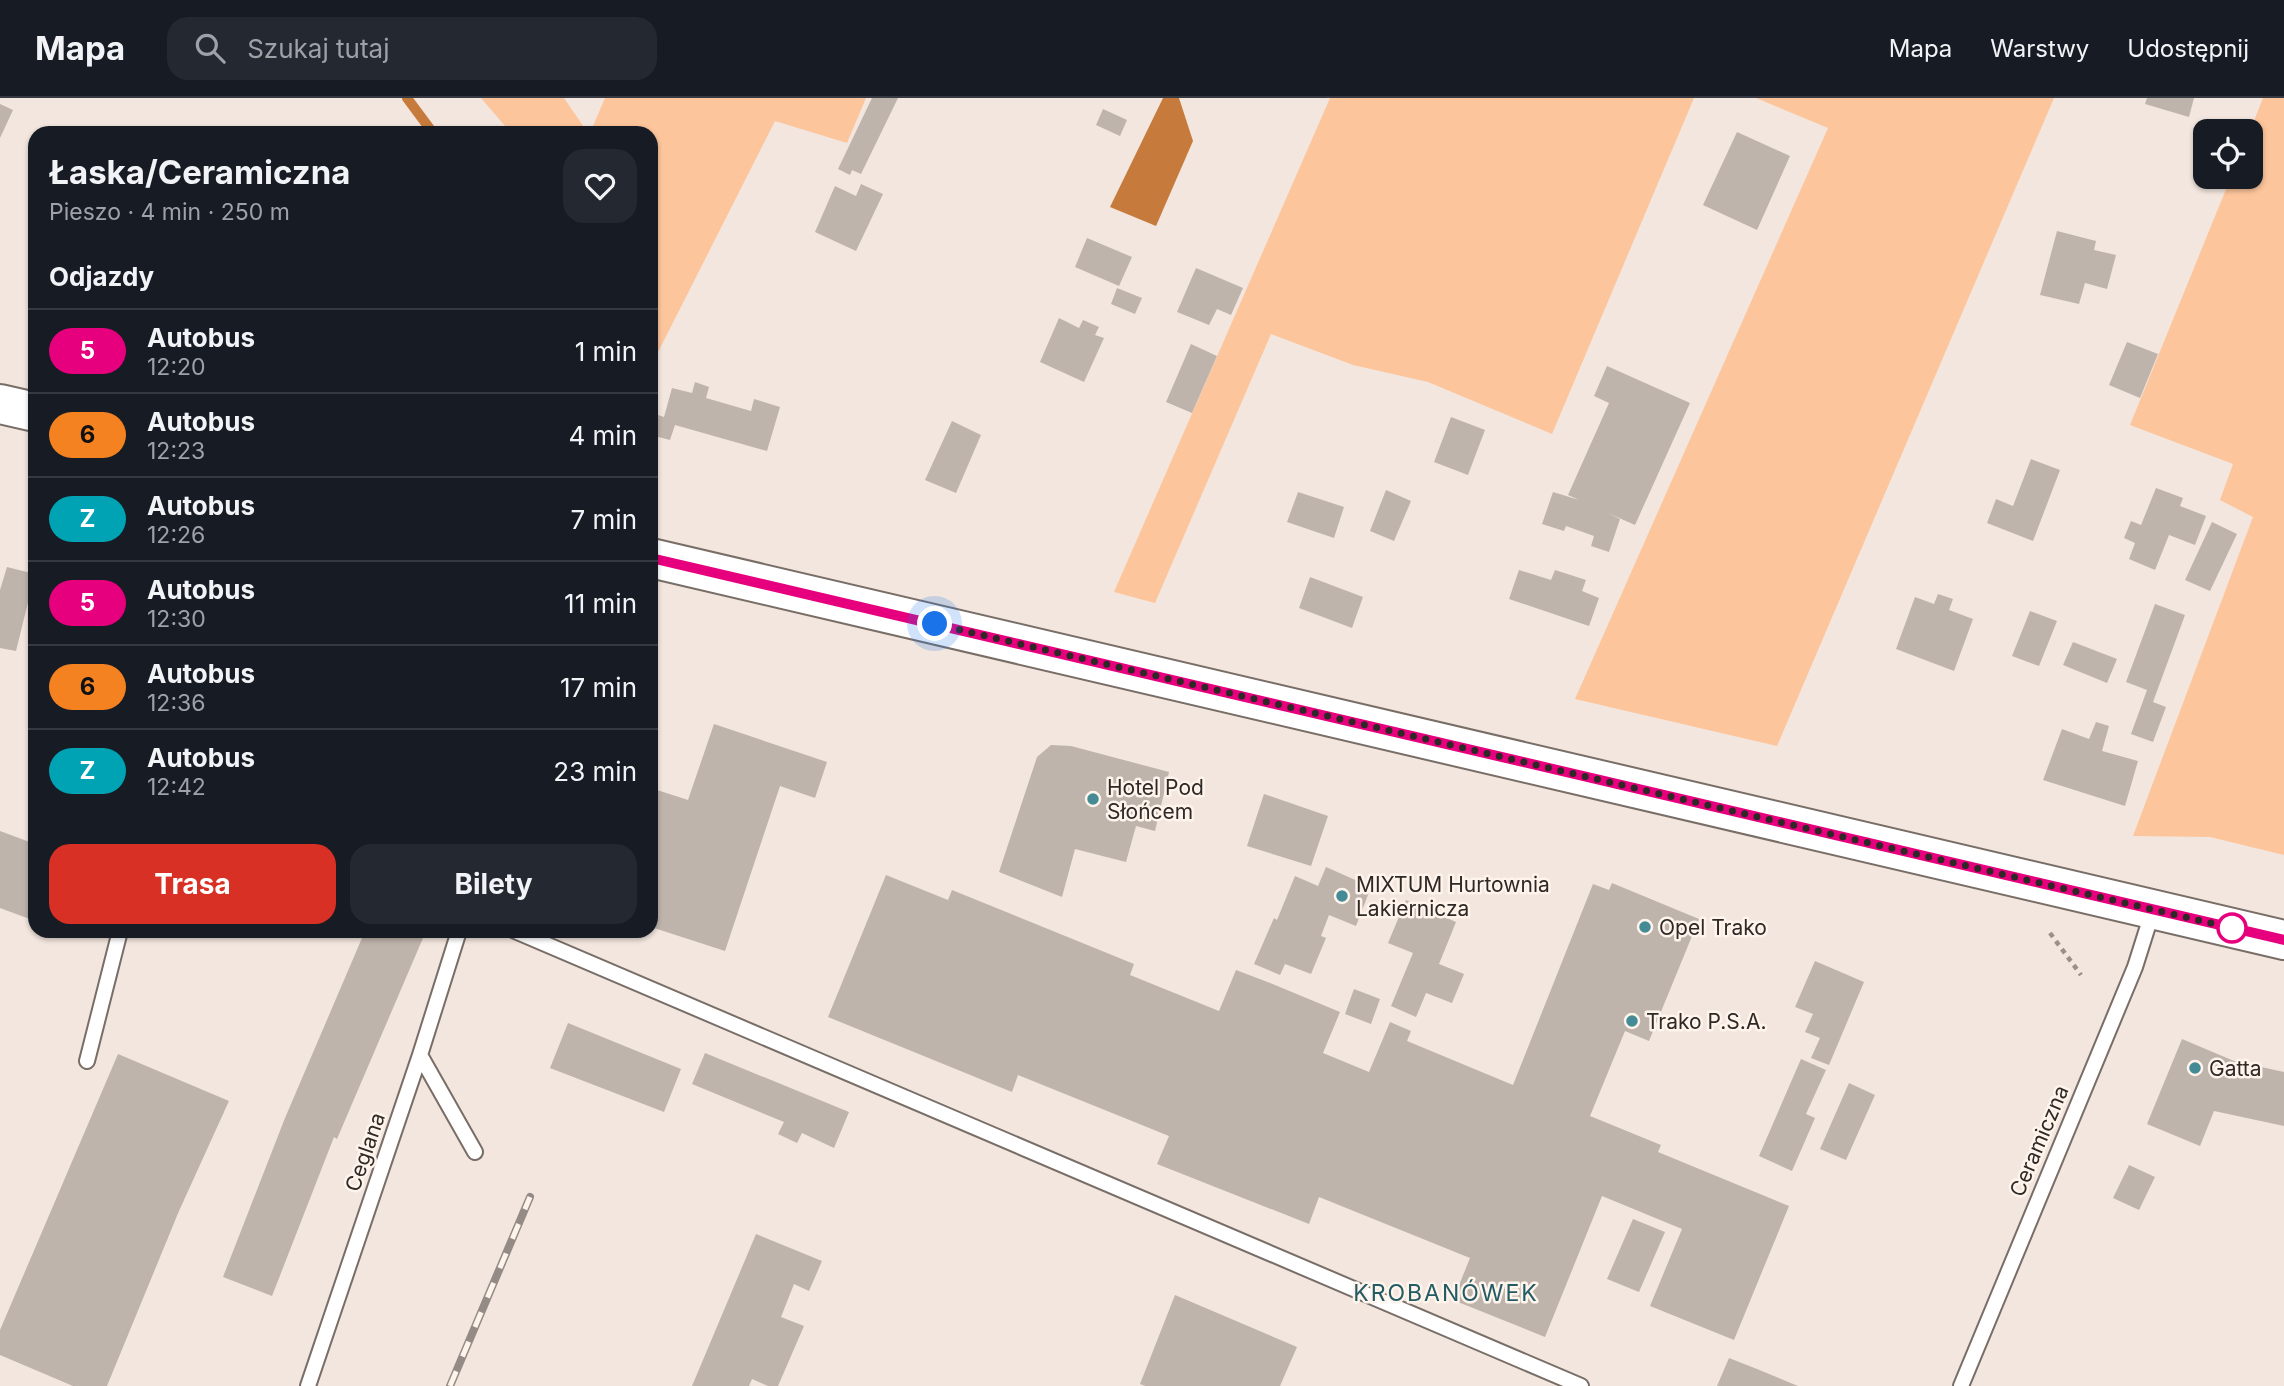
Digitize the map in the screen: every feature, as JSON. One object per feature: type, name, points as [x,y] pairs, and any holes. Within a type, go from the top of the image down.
[{"type":"main road","points":[[0,404],[28,410]]},
{"type":"main road","points":[[658,560],[2284,940]]},
{"type":"lane","name":"Ceramiczna","points":[[1961,1386],[2134,967],[2153,910]]},
{"type":"lane","points":[[87,1061],[118,938]]},
{"type":"lane","name":"Ceglana","points":[[308,1386],[457,938]]},
{"type":"lane","points":[[531,938],[1581,1386]]},
{"type":"lane","points":[[420,1055],[475,1152]]},
{"type":"path","points":[[2050,933],[2081,975]]},
{"type":"shaded area","points":[[481,98],[564,98],[583,126],[505,126]]},
{"type":"shaded area","points":[[605,98],[866,98],[847,143],[775,121],[658,352],[658,126],[593,126]]},
{"type":"shaded area","points":[[1163,98],[1179,98],[1193,141],[1156,226],[1110,207]]},
{"type":"shaded area","points":[[1330,98],[1694,98],[1552,434],[1428,382],[1353,365],[1271,334],[1155,603],[1114,592]]},
{"type":"shaded area","points":[[1756,98],[2054,98],[1777,746],[1575,699],[1828,128]]},
{"type":"shaded area","points":[[2263,98],[2284,98],[2284,855],[2210,837],[2133,836],[2253,517],[2220,500],[2233,464],[2130,425],[2226,189],[2263,189],[2263,119],[2255,119]]},
{"type":"building","points":[[872,98],[898,98],[861,174],[852,170],[850,175],[838,169]]},
{"type":"building","points":[[2147,98],[2194,98],[2189,117],[2145,104]]},
{"type":"building","points":[[0,104],[13,110],[0,138]]},
{"type":"building","points":[[1103,109],[1127,120],[1120,136],[1096,125]]},
{"type":"building","points":[[1737,132],[1790,156],[1757,230],[1703,205]]},
{"type":"building","points":[[861,184],[883,194],[856,251],[815,232],[835,186],[856,196]]},
{"type":"building","points":[[2057,231],[2096,241],[2094,250],[2116,255],[2107,289],[2085,283],[2079,304],[2040,295]]},
{"type":"building","points":[[1087,238],[1132,257],[1119,286],[1075,267]]},
{"type":"building","points":[[1196,268],[1243,288],[1231,315],[1217,309],[1209,325],[1177,312]]},
{"type":"building","points":[[1117,288],[1142,298],[1135,314],[1111,304]]},
{"type":"building","points":[[1059,318],[1079,328],[1083,320],[1099,327],[1095,335],[1104,338],[1084,382],[1040,362]]},
{"type":"building","points":[[2127,342],[2158,354],[2140,398],[2109,385]]},
{"type":"building","points":[[1191,344],[1217,356],[1192,413],[1166,402]]},
{"type":"building","points":[[1607,366],[1690,403],[1635,525],[1608,513],[1620,519],[1609,552],[1591,546],[1594,536],[1566,526],[1564,531],[1542,524],[1553,492],[1579,500],[1568,495],[1609,403],[1594,396]]},
{"type":"building","points":[[695,382],[709,387],[706,398],[751,411],[754,399],[780,407],[767,451],[675,425],[670,440],[658,437],[658,415],[664,417],[672,388],[692,393]]},
{"type":"building","points":[[1451,417],[1485,430],[1468,475],[1434,462]]},
{"type":"building","points":[[952,421],[981,435],[956,493],[925,480]]},
{"type":"building","points":[[2031,459],[2060,470],[2033,541],[1987,523],[1996,499],[2013,506]]},
{"type":"building","points":[[2156,488],[2183,498],[2180,506],[2206,516],[2195,545],[2169,535],[2155,570],[2129,559],[2135,543],[2124,538],[2131,521],[2141,525]]},
{"type":"building","points":[[1386,490],[1411,501],[1394,541],[1370,531]]},
{"type":"building","points":[[1298,492],[1344,507],[1334,538],[1287,522]]},
{"type":"building","points":[[2212,522],[2237,534],[2210,591],[2185,580]]},
{"type":"building","points":[[7,567],[28,572],[28,602],[16,651],[0,648],[0,590]]},
{"type":"building","points":[[1519,570],[1551,580],[1555,570],[1586,580],[1582,591],[1599,598],[1589,626],[1509,599]]},
{"type":"building","points":[[1310,577],[1363,597],[1352,628],[1299,608]]},
{"type":"building","points":[[1938,594],[1953,599],[1949,610],[1973,619],[1954,671],[1896,649],[1915,597],[1934,604]]},
{"type":"building","points":[[2155,604],[2185,615],[2153,702],[2166,707],[2153,742],[2131,734],[2147,690],[2126,682]]},
{"type":"building","points":[[2030,611],[2057,621],[2039,666],[2012,656]]},
{"type":"building","points":[[2073,642],[2117,659],[2107,683],[2063,665]]},
{"type":"building","points":[[2096,722],[2109,726],[2102,751],[2138,761],[2125,806],[2043,780],[2062,729],[2089,739]]},
{"type":"building","points":[[714,724],[827,762],[815,798],[780,786],[725,951],[658,929],[658,790],[688,800]]},
{"type":"building","name":"Hotel Pod Słońcem","points":[[1051,745],[1071,746],[1169,772],[1155,831],[1136,826],[1126,862],[1075,849],[1062,897],[999,872],[1037,757]]},
{"type":"building","points":[[1264,794],[1328,816],[1311,866],[1247,846]]},
{"type":"building","points":[[0,831],[28,841],[28,918],[0,908]]},
{"type":"building","points":[[1326,867],[1371,887],[1356,926],[1329,915],[1321,936],[1326,938],[1311,974],[1285,964],[1280,975],[1254,964],[1274,918],[1277,920],[1295,876],[1318,886]]},
{"type":"building","points":[[886,875],[948,900],[952,890],[1134,964],[1130,975],[1219,1011],[1236,970],[1275,985],[1340,1012],[1323,1053],[1369,1072],[1390,1022],[1411,1031],[1407,1041],[1513,1085],[1593,884],[1609,890],[1612,883],[1699,919],[1649,1041],[1625,1031],[1590,1116],[1661,1145],[1658,1152],[1789,1206],[1734,1340],[1650,1306],[1682,1229],[1602,1196],[1545,1337],[1453,1300],[1470,1258],[1319,1197],[1309,1224],[1157,1164],[1169,1136],[1018,1075],[1012,1092],[828,1017]]},
{"type":"building","points":[[1406,900],[1456,922],[1439,964],[1464,974],[1452,1003],[1426,993],[1416,1017],[1391,1006],[1413,953],[1388,943]]},
{"type":"building","points":[[362,938],[423,938],[337,1139],[334,1137],[272,1296],[223,1277],[285,1118]]},
{"type":"building","points":[[1815,961],[1864,982],[1829,1065],[1811,1058],[1820,1038],[1805,1032],[1813,1014],[1795,1007]]},
{"type":"building","points":[[1354,989],[1380,999],[1371,1024],[1345,1014]]},
{"type":"building","points":[[568,1023],[681,1069],[664,1112],[550,1068]]},
{"type":"building","points":[[2182,1039],[2234,1061],[2284,1072],[2284,1126],[2214,1111],[2200,1146],[2147,1124]]},
{"type":"building","points":[[705,1053],[849,1112],[834,1148],[802,1133],[797,1143],[778,1134],[784,1122],[692,1084]]},
{"type":"building","points":[[118,1054],[229,1101],[179,1211],[107,1386],[73,1386],[0,1355],[0,1330]]},
{"type":"building","points":[[1801,1059],[1826,1070],[1806,1114],[1815,1118],[1792,1171],[1759,1156]]},
{"type":"building","points":[[1849,1083],[1875,1095],[1846,1160],[1820,1149]]},
{"type":"building","points":[[2129,1165],[2155,1177],[2139,1210],[2113,1198]]},
{"type":"building","points":[[1633,1219],[1665,1232],[1639,1292],[1607,1279]]},
{"type":"building","points":[[756,1234],[822,1261],[809,1291],[794,1284],[781,1317],[804,1326],[778,1386],[768,1386],[752,1379],[749,1386],[692,1386]]},
{"type":"building","points":[[1175,1295],[1297,1347],[1280,1386],[1140,1384]]},
{"type":"building","points":[[1729,1358],[1757,1369],[1798,1386],[1717,1386]]},
{"type":"waterway","points":[[407,98],[428,126]]},
{"type":"railway","points":[[450,1386],[530,1197]]},
{"type":"bus line","name":"5","points":[[658,560],[2284,940]]},
{"type":"place","name":"Hotel Pod Słońcem","points":[[1093,799]]},
{"type":"place","name":"MIXTUM Hurtownia Lakiernicza","points":[[1342,896]]},
{"type":"place","name":"Opel Trako","points":[[1645,927]]},
{"type":"place","name":"Trako P.S.A.","points":[[1632,1021]]},
{"type":"place","name":"Gatta","points":[[2195,1068]]},
{"type":"district","name":"KROBANÓWEK","points":[[1446,1293]]},
{"type":"route","points":[[935,624],[2232,928]]}]
